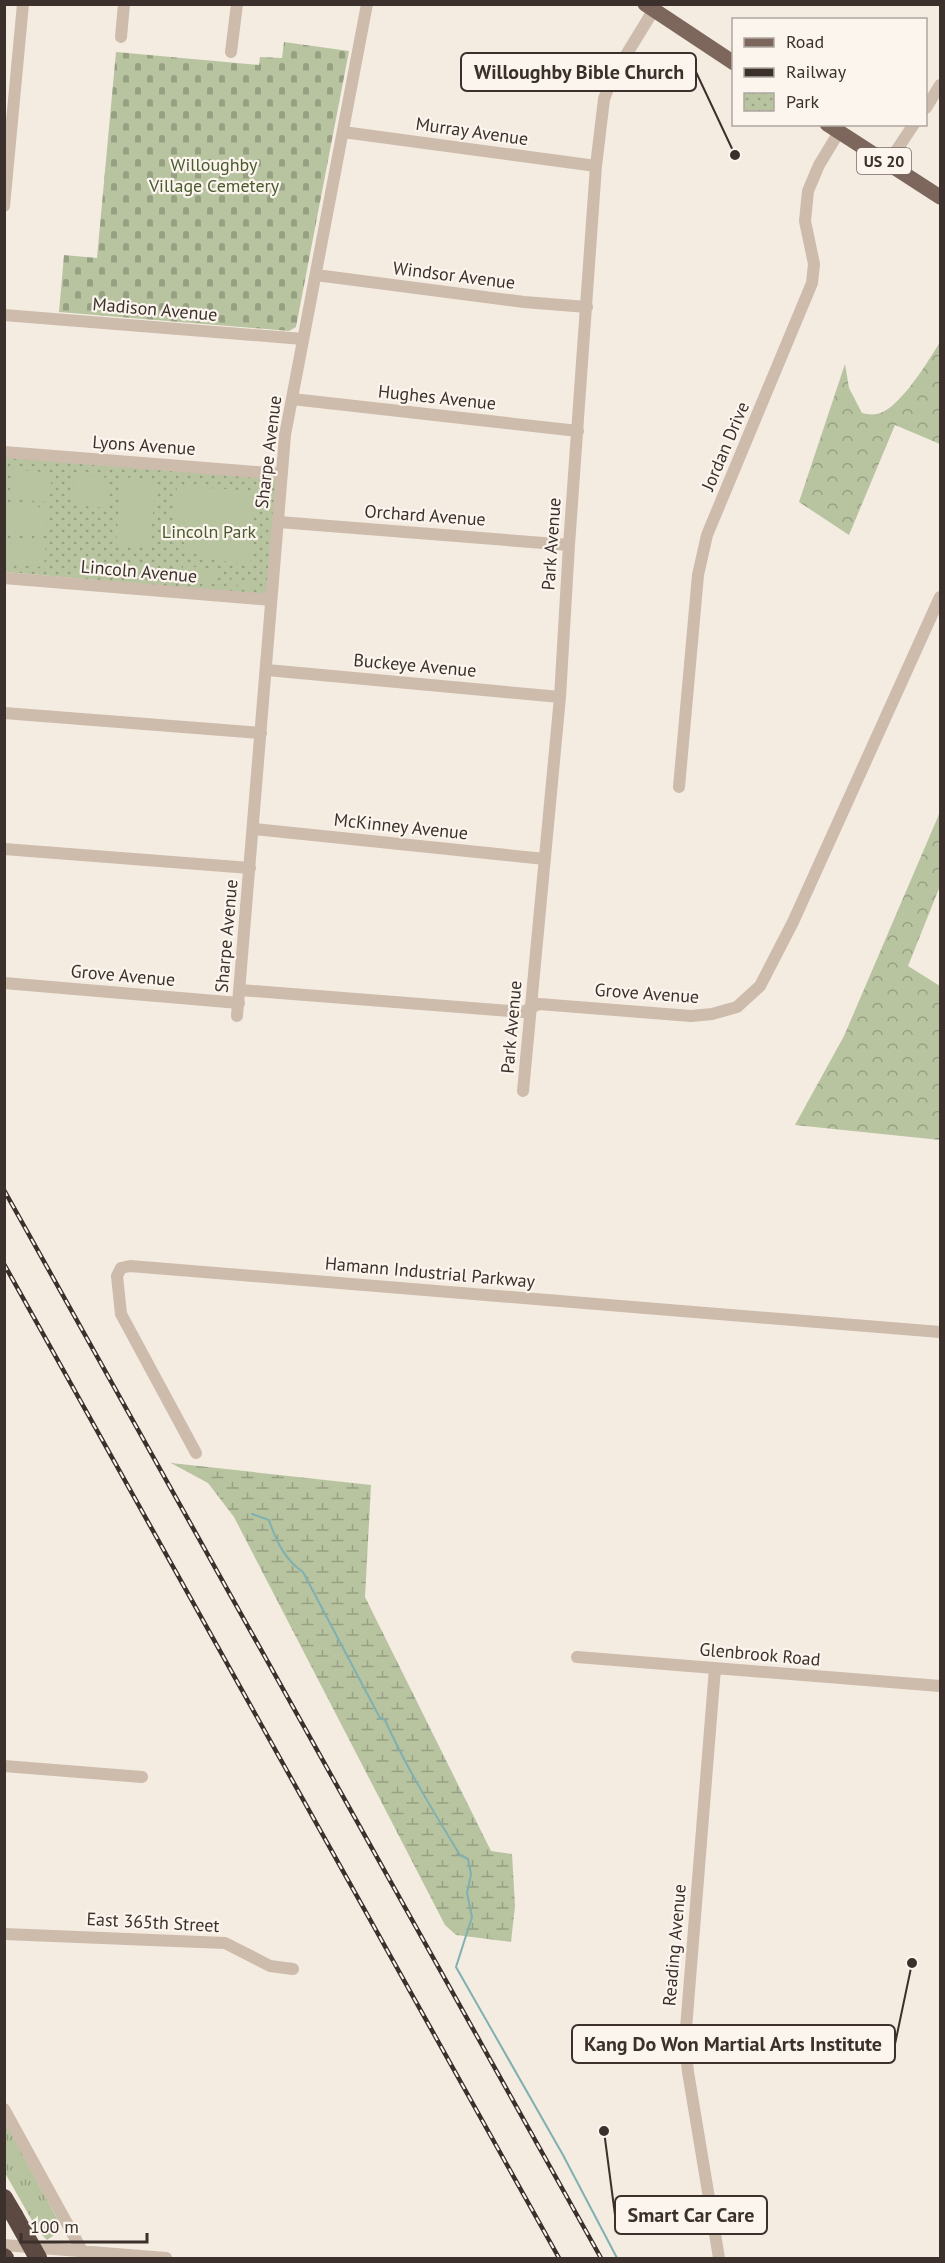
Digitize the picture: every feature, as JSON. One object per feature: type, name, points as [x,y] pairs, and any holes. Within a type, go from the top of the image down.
[{"type":"highway","points":[[4,2198],[38,2259]]},
{"type":"main road","points":[[649,8],[732,62]]},
{"type":"main road","name":"US 20","points":[[833,128],[940,197]]},
{"type":"street","points":[[4,206],[22,4]]},
{"type":"street","points":[[121,37],[124,4]]},
{"type":"street","points":[[231,52],[237,4]]},
{"type":"street","name":"Sharpe Avenue","points":[[237,1016],[285,435],[367,4]]},
{"type":"street","name":"Park Avenue","points":[[524,1092],[560,697],[596,166],[604,99],[612,78],[649,8]]},
{"type":"street","points":[[927,106],[940,86]]},
{"type":"street","points":[[888,163],[913,126]]},
{"type":"street","name":"Jordan Drive","points":[[679,787],[698,575],[707,535],[812,283],[814,264],[805,221],[808,191],[833,128]]},
{"type":"street","name":"Murray Avenue","points":[[343,132],[596,166]]},
{"type":"street","name":"Windsor Avenue","points":[[316,275],[524,302],[587,307]]},
{"type":"street","name":"Madison Avenue","points":[[4,315],[303,339]]},
{"type":"street","name":"Hughes Avenue","points":[[292,399],[578,431]]},
{"type":"street","name":"Lyons Avenue","points":[[4,452],[282,474]]},
{"type":"street","name":"Orchard Avenue","points":[[279,522],[569,544]]},
{"type":"street","name":"Lincoln Avenue","points":[[4,578],[271,600]]},
{"type":"street","name":"Grove Avenue","points":[[240,990],[523,1012],[539,1004],[691,1016],[712,1014],[737,1007],[760,987],[793,922],[940,597]]},
{"type":"street","name":"Buckeye Avenue","points":[[267,670],[560,697]]},
{"type":"street","points":[[4,713],[261,733]]},
{"type":"street","name":"McKinney Avenue","points":[[254,829],[545,859]]},
{"type":"street","points":[[4,849],[250,868]]},
{"type":"street","name":"Grove Avenue","points":[[4,983],[239,1003]]},
{"type":"street","name":"Hamann Industrial Parkway","points":[[196,1453],[121,1314],[117,1276],[121,1268],[130,1266],[237,1274],[940,1332]]},
{"type":"street","name":"Glenbrook Road","points":[[577,1657],[940,1686]]},
{"type":"street","name":"Reading Avenue","points":[[715,1668],[685,2040],[688,2072],[719,2259]]},
{"type":"street","points":[[4,1766],[142,1777]]},
{"type":"street","name":"East 365th Street","points":[[4,1934],[225,1943],[270,1966],[293,1969]]},
{"type":"street","points":[[4,2109],[83,2255]]},
{"type":"street","points":[[4,2245],[83,2255],[166,2259]]},
{"type":"green space","name":"Willoughby Village Cemetery","points":[[284,42],[349,51],[296,327],[289,331],[59,312],[64,255],[97,258],[116,52],[259,65],[260,57],[282,58]]},
{"type":"green space","points":[[940,342],[940,444],[895,425],[849,535],[799,502],[845,364],[849,388],[862,413],[876,414],[885,411],[903,395]]},
{"type":"green space","name":"Lincoln Park","points":[[4,457],[276,478],[267,595],[5,572]]},
{"type":"green space","points":[[12,469],[52,473],[49,502],[9,499]]},
{"type":"green space","points":[[75,474],[109,478],[107,508],[72,505]]},
{"type":"green space","points":[[121,477],[156,480],[150,548],[116,545]]},
{"type":"green space","points":[[177,486],[256,491],[250,563],[219,561],[188,552],[174,520]]},
{"type":"green space","points":[[8,504],[48,508],[45,535],[5,531]]},
{"type":"green space","points":[[4,538],[46,541],[44,567],[5,564]]},
{"type":"green space","points":[[183,566],[217,569],[216,583],[182,581]]},
{"type":"green space","points":[[231,579],[258,581],[257,587],[231,585]]},
{"type":"green space","points":[[940,812],[940,886],[908,966],[940,986],[940,1140],[795,1125],[844,1036]]},
{"type":"green space","points":[[171,1463],[371,1485],[365,1597],[491,1851],[512,1854],[515,1906],[511,1942],[456,1935],[445,1925],[234,1517],[208,1483]]},
{"type":"green space","points":[[4,2120],[58,2220],[57,2233],[47,2240],[38,2231],[5,2173]]},
{"type":"waterway","points":[[252,1514],[269,1520],[282,1549],[291,1562],[303,1572],[380,1718],[385,1720],[420,1789],[460,1855],[468,1859],[471,1874],[467,1893],[472,1917],[456,1967],[563,2155],[617,2258]]},
{"type":"railway","points":[[4,1190],[601,2258]]},
{"type":"railway","points":[[4,1264],[559,2258]]},
{"type":"place","name":"Willoughby Bible Church","points":[[735,155]]},
{"type":"place","name":"Kang Do Won Martial Arts Institute","points":[[912,1963]]},
{"type":"place","name":"Smart Car Care","points":[[604,2131]]}]
